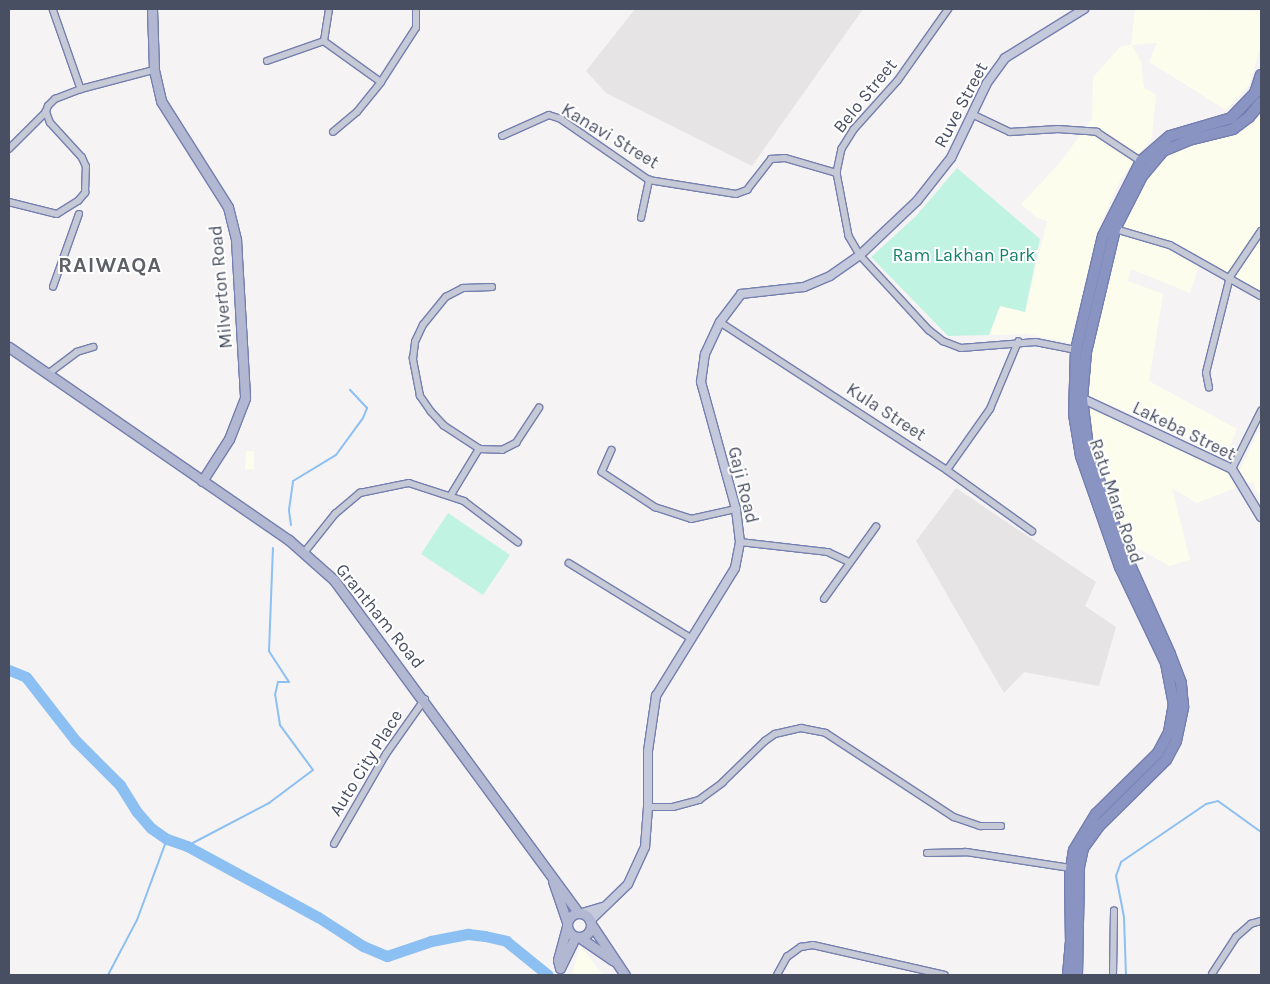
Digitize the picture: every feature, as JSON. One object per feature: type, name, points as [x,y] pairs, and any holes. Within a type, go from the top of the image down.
[{"type":"highway","name":"Ratu Mara Road","points":[[1068,975],[1071,868],[1074,850],[1088,824],[1158,754],[1169,732],[1174,705],[1166,662],[1120,567],[1084,469],[1078,444],[1078,397],[1081,351],[1103,236],[1141,161],[1170,136],[1231,118],[1255,93],[1261,75]]},
{"type":"highway","name":"Ratu Mara Road","points":[[1081,351],[1115,229],[1142,176],[1163,152],[1189,140],[1232,129],[1249,117],[1261,102]]},
{"type":"highway","name":"Ratu Mara Road","points":[[1076,975],[1079,867],[1083,848],[1098,827],[1166,760],[1176,741],[1183,707],[1181,683],[1170,654],[1107,509],[1088,447],[1078,397]]},
{"type":"main road","name":"Milverton Road","points":[[152,9],[154,70],[161,101],[228,207],[236,240],[245,398],[230,439],[202,481]]},
{"type":"main road","name":"Grantham Road","points":[[11,352],[48,374],[304,553],[346,594],[425,699],[580,913]]},
{"type":"main road","name":"Grantham Road","points":[[550,872],[567,924]]},
{"type":"main road","points":[[558,973],[558,960],[567,924],[570,916],[580,913],[591,923],[625,975]]},
{"type":"main road","points":[[558,973],[577,937],[588,933],[591,923]]},
{"type":"main road","points":[[567,924],[577,937],[616,963]]},
{"type":"street","points":[[54,9],[81,89]]},
{"type":"street","points":[[324,41],[329,9]]},
{"type":"street","points":[[333,132],[357,112],[381,82],[416,28],[416,9]]},
{"type":"street","name":"Belo Street","points":[[949,9],[898,82],[846,141],[837,173],[844,218],[860,255],[929,330],[943,341],[961,348],[1018,342],[1042,343],[1081,351]]},
{"type":"street","name":"Ruve Street","points":[[860,255],[917,200],[936,178],[962,139],[987,83],[1005,58],[1084,9]]},
{"type":"street","points":[[267,61],[324,41]]},
{"type":"street","points":[[324,41],[381,82]]},
{"type":"street","points":[[9,149],[46,112],[55,99],[81,89],[154,70]]},
{"type":"street","points":[[9,202],[57,214],[78,201],[85,193],[86,168],[82,158],[53,128],[46,112]]},
{"type":"street","points":[[972,114],[1010,132],[1058,129],[1097,132],[1141,161]]},
{"type":"street","name":"Kanavi Street","points":[[502,136],[549,116],[561,120],[649,180],[742,194],[771,159],[785,158],[837,173]]},
{"type":"street","points":[[641,218],[649,180]]},
{"type":"street","points":[[53,287],[79,214]]},
{"type":"street","points":[[1115,229],[1170,245],[1261,296]]},
{"type":"street","points":[[1209,388],[1206,372],[1230,277],[1261,231]]},
{"type":"street","name":"Gaji Road","points":[[591,923],[634,875],[644,847],[648,807],[648,751],[656,696],[691,638],[728,583],[740,542],[736,509],[701,382],[705,354],[720,322],[741,294],[804,287],[830,276],[860,255]]},
{"type":"street","points":[[492,287],[463,288],[446,297],[423,324],[415,342],[413,359],[420,396],[444,426],[479,449],[502,450],[516,443],[539,408]]},
{"type":"street","name":"Kula Street","points":[[720,322],[946,470],[1032,531]]},
{"type":"street","points":[[946,470],[990,409],[1018,342]]},
{"type":"street","points":[[48,374],[77,352],[93,347]]},
{"type":"street","name":"Lakeba Street","points":[[1078,397],[1232,469],[1261,517]]},
{"type":"street","points":[[1232,469],[1261,412]]},
{"type":"street","points":[[451,495],[479,449]]},
{"type":"street","points":[[612,450],[602,472],[655,507],[691,519],[736,509]]},
{"type":"street","points":[[304,553],[335,514],[360,494],[409,483],[451,495],[464,501],[518,542]]},
{"type":"street","points":[[824,599],[876,527]]},
{"type":"street","points":[[740,542],[828,552],[849,562]]},
{"type":"street","points":[[569,563],[691,638]]},
{"type":"street","name":"Auto City Place","points":[[334,844],[386,754],[425,699]]},
{"type":"street","points":[[648,807],[673,807],[699,800],[722,783],[765,741],[775,734],[801,728],[814,729],[836,740],[954,817],[980,826],[1001,826]]},
{"type":"street","points":[[928,853],[966,852],[1071,868]]},
{"type":"street","name":"Gaji Road","points":[[580,913],[605,906]]},
{"type":"street","points":[[1113,975],[1114,911]]},
{"type":"street","points":[[1212,974],[1236,938],[1251,924],[1261,921]]},
{"type":"street","points":[[777,975],[787,957],[801,947],[812,945],[945,975]]},
{"type":"shaded area","points":[[635,9],[863,9],[752,166],[606,93],[586,71]]},
{"type":"shaded area","points":[[1135,9],[1261,11],[1261,46],[1249,85],[1226,110],[1149,62],[1157,43],[1132,45],[1141,62],[1144,88],[1156,94],[1152,138],[1120,180],[1097,232],[1070,343],[1027,334],[989,335],[1000,306],[1025,312],[1047,221],[1037,218],[1021,204],[1059,164],[1092,119],[1093,77],[1121,46],[1131,45]]},
{"type":"shaded area","points":[[1261,105],[1261,291],[1199,265],[1190,293],[1131,269],[1128,281],[1163,294],[1149,381],[1237,429],[1226,456],[1086,394],[1090,344],[1128,200],[1165,153],[1220,135]]},
{"type":"shaded area","points":[[1088,408],[1225,469],[1240,469],[1261,426],[1261,493],[1258,496],[1253,481],[1197,503],[1172,488],[1190,560],[1169,566],[1128,542],[1091,443]]},
{"type":"shaded area","points":[[246,451],[254,451],[254,469],[245,470]]},
{"type":"shaded area","points":[[956,488],[1096,582],[1085,606],[1116,627],[1099,686],[1024,672],[1004,693],[916,541]]},
{"type":"shaded area","points":[[580,946],[603,975],[572,975]]},
{"type":"green space","name":"Ram Lakhan Park","points":[[957,168],[1040,239],[1025,312],[1000,306],[989,335],[948,336],[871,257],[916,216]]},
{"type":"green space","points":[[448,513],[510,555],[483,595],[421,554]]},
{"type":"waterway","points":[[291,525],[289,510],[293,481],[336,455],[363,418],[367,408],[350,390]]},
{"type":"waterway","points":[[187,846],[269,803],[313,770],[280,725],[275,695],[278,682],[289,682],[269,651],[273,548]]},
{"type":"waterway","points":[[9,670],[26,677],[75,740],[120,785],[137,812],[151,828],[167,839],[187,846],[318,917],[363,946],[387,956],[431,941],[468,934],[485,936],[506,941],[548,975]]},
{"type":"waterway","points":[[1126,975],[1124,917],[1116,876],[1121,862],[1206,804],[1218,801],[1261,832]]},
{"type":"waterway","points":[[108,975],[137,920],[167,839]]},
{"type":"district","name":"RAIWAQA","points":[[110,266]]}]
